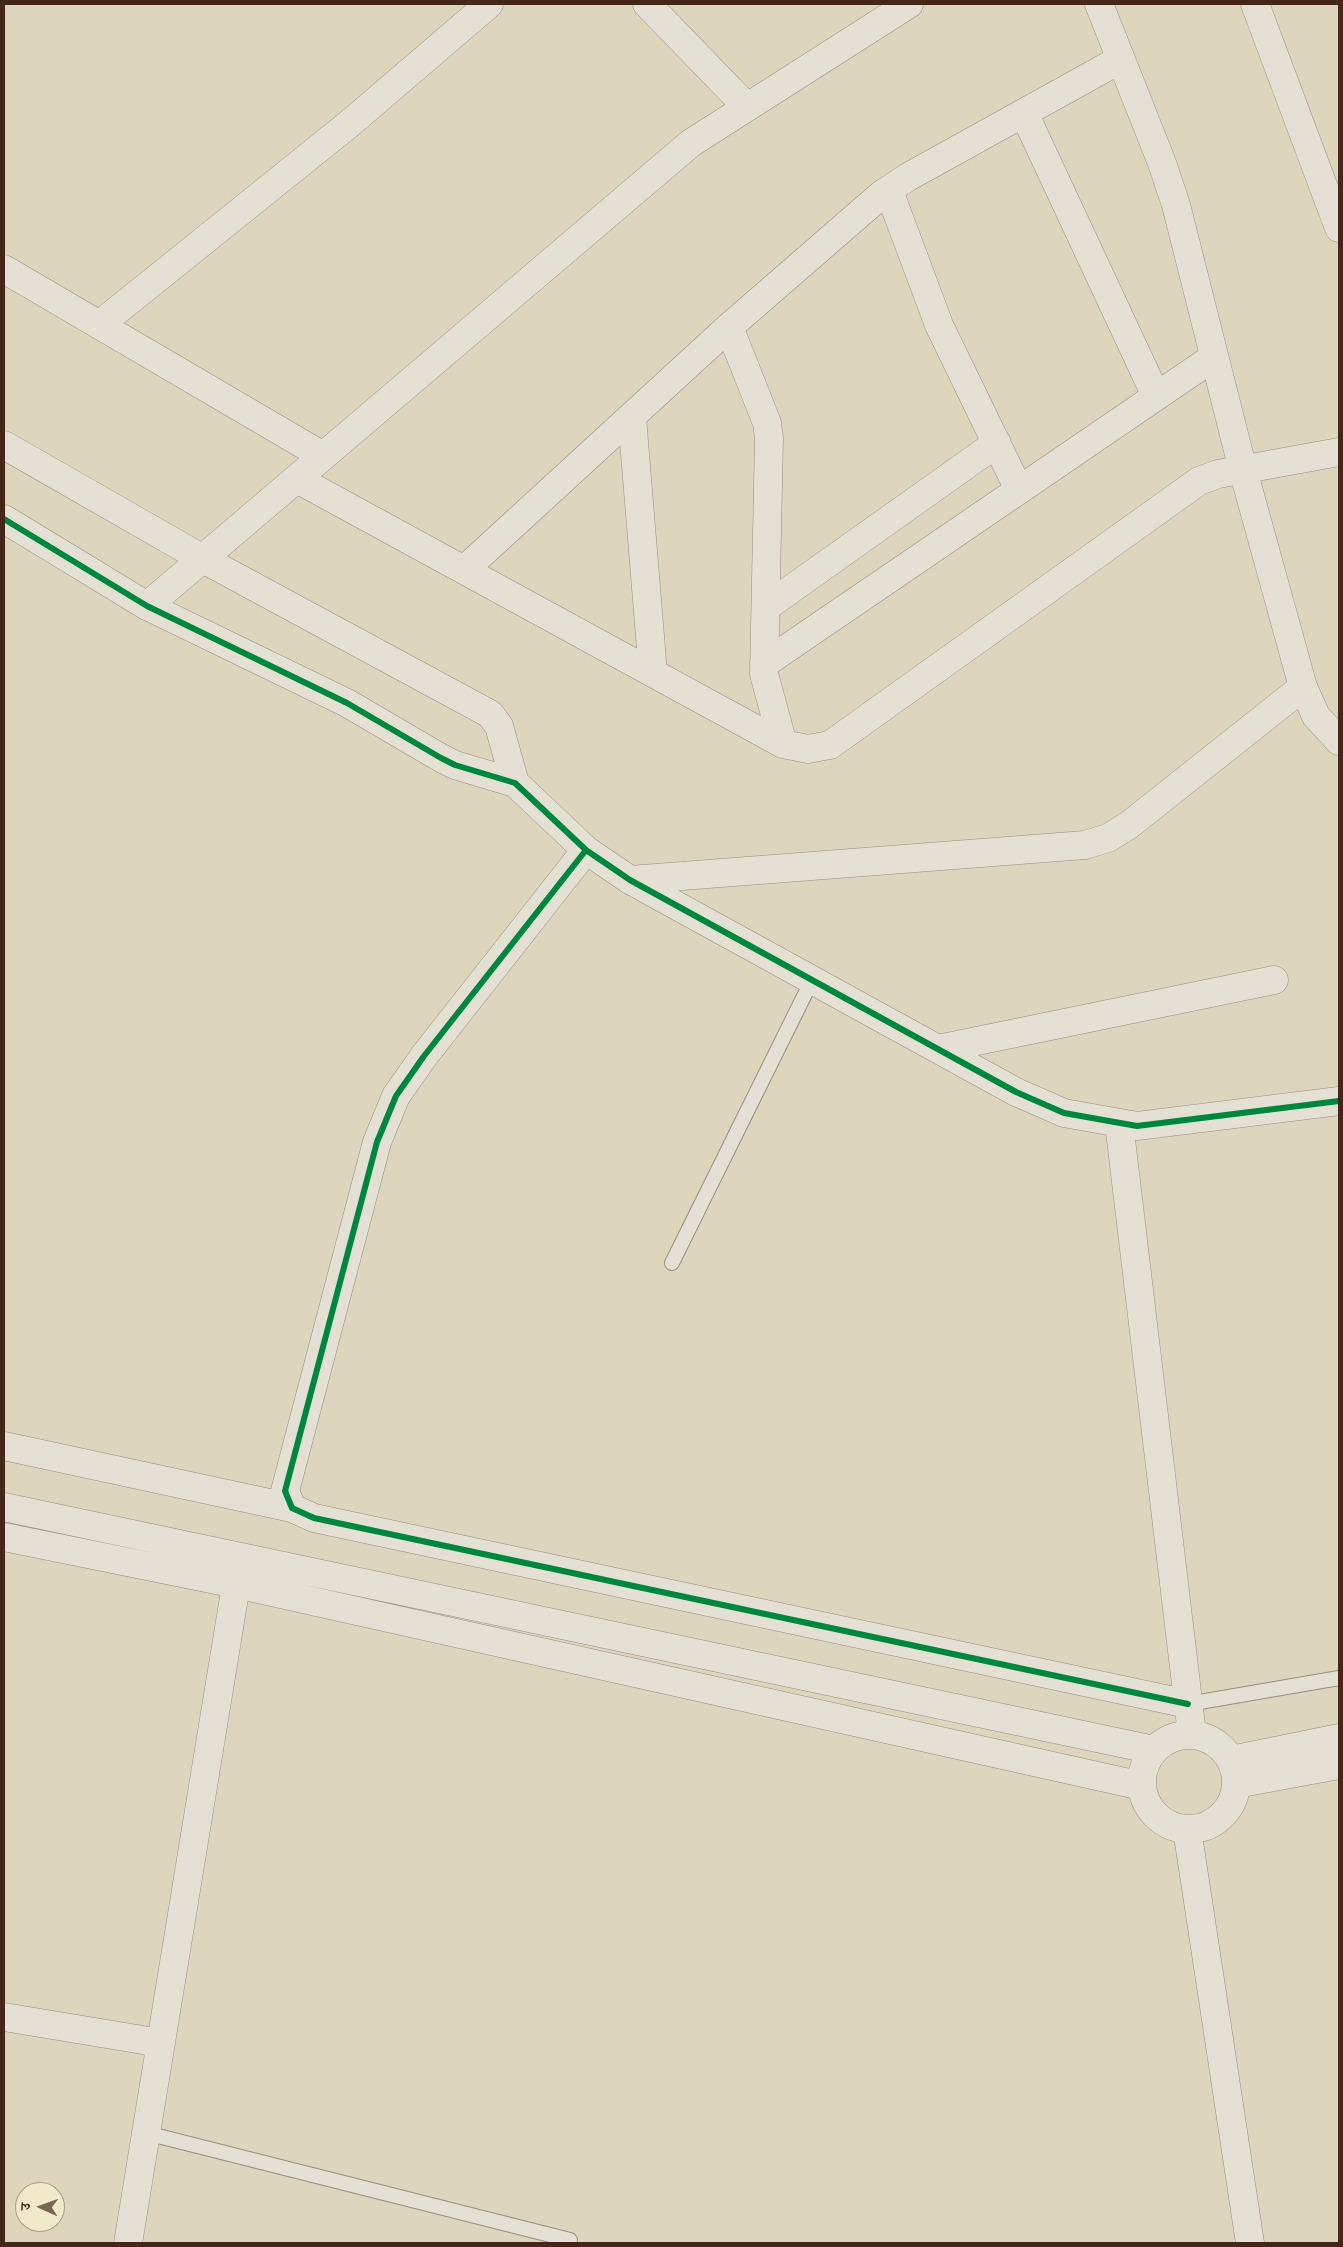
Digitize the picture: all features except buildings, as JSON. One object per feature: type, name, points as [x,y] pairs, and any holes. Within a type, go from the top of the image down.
[{"type":"street","points":[[98,325],[348,124],[489,4]]},
{"type":"street","points":[[647,4],[746,107]]},
{"type":"street","points":[[147,606],[691,143],[909,4]]},
{"type":"street","points":[[1099,4],[1162,163],[1176,205],[1243,470],[1303,687],[1316,716],[1339,741]]},
{"type":"street","points":[[1259,5],[1339,228]]},
{"type":"street","points":[[464,570],[729,327],[888,191],[908,177],[1121,59]]},
{"type":"street","points":[[1024,113],[1156,396]]},
{"type":"street","points":[[888,191],[939,325],[1020,490]]},
{"type":"street","points":[[4,270],[323,456]]},
{"type":"street","points":[[729,327],[767,423],[769,438],[764,664],[766,684],[783,744]]},
{"type":"street","points":[[764,664],[1214,357]]},
{"type":"street","points":[[632,416],[652,672]]},
{"type":"street","points":[[766,607],[997,443]]},
{"type":"street","points":[[4,445],[203,558],[490,714],[499,726],[515,783]]},
{"type":"street","points":[[297,479],[783,744],[808,749],[830,745],[1199,481],[1218,474],[1339,452]]},
{"type":"street","points":[[4,519],[147,606],[347,703],[455,765],[515,783],[586,850],[630,880],[1016,1092],[1064,1113],[1137,1126],[1339,1101]]},
{"type":"street","points":[[630,880],[1085,845],[1108,838],[1129,825],[1303,687]]},
{"type":"street","points":[[292,1508],[285,1491],[376,1142],[396,1096],[424,1056],[586,850]]},
{"type":"street","points":[[938,1049],[1274,980]]},
{"type":"street","points":[[1118,1123],[1192,1734]]},
{"type":"street","points":[[4,1446],[292,1508],[314,1518],[1188,1704]]},
{"type":"street","points":[[4,1508],[1154,1750]]},
{"type":"street","points":[[4,1538],[236,1584],[1142,1786]]},
{"type":"street","points":[[128,2243],[240,1557]]},
{"type":"street","points":[[1192,1734],[1208,1738],[1222,1747],[1233,1772],[1235,1792],[1230,1806],[1220,1818],[1208,1825],[1187,1829],[1165,1823],[1153,1813],[1145,1800],[1142,1786],[1143,1771],[1149,1756],[1154,1750],[1160,1744],[1176,1736],[1192,1734]]},
{"type":"street","points":[[1233,1772],[1339,1738]]},
{"type":"street","points":[[1233,1772],[1339,1765]]},
{"type":"street","points":[[1187,1829],[1250,2243]]},
{"type":"street","points":[[4,2017],[161,2042]]},
{"type":"lane","points":[[672,1263],[812,980]]},
{"type":"lane","points":[[1188,1704],[1339,1678]]},
{"type":"lane","points":[[146,2133],[570,2240]]},
{"type":"cycle path","points":[[4,519],[147,606],[347,703],[441,758],[455,765],[515,783],[586,850],[630,880],[1016,1092],[1064,1113],[1137,1126],[1339,1101]]},
{"type":"cycle path","points":[[586,850],[424,1056],[396,1096],[377,1142],[285,1491],[292,1508],[314,1518],[1188,1704]]}]
